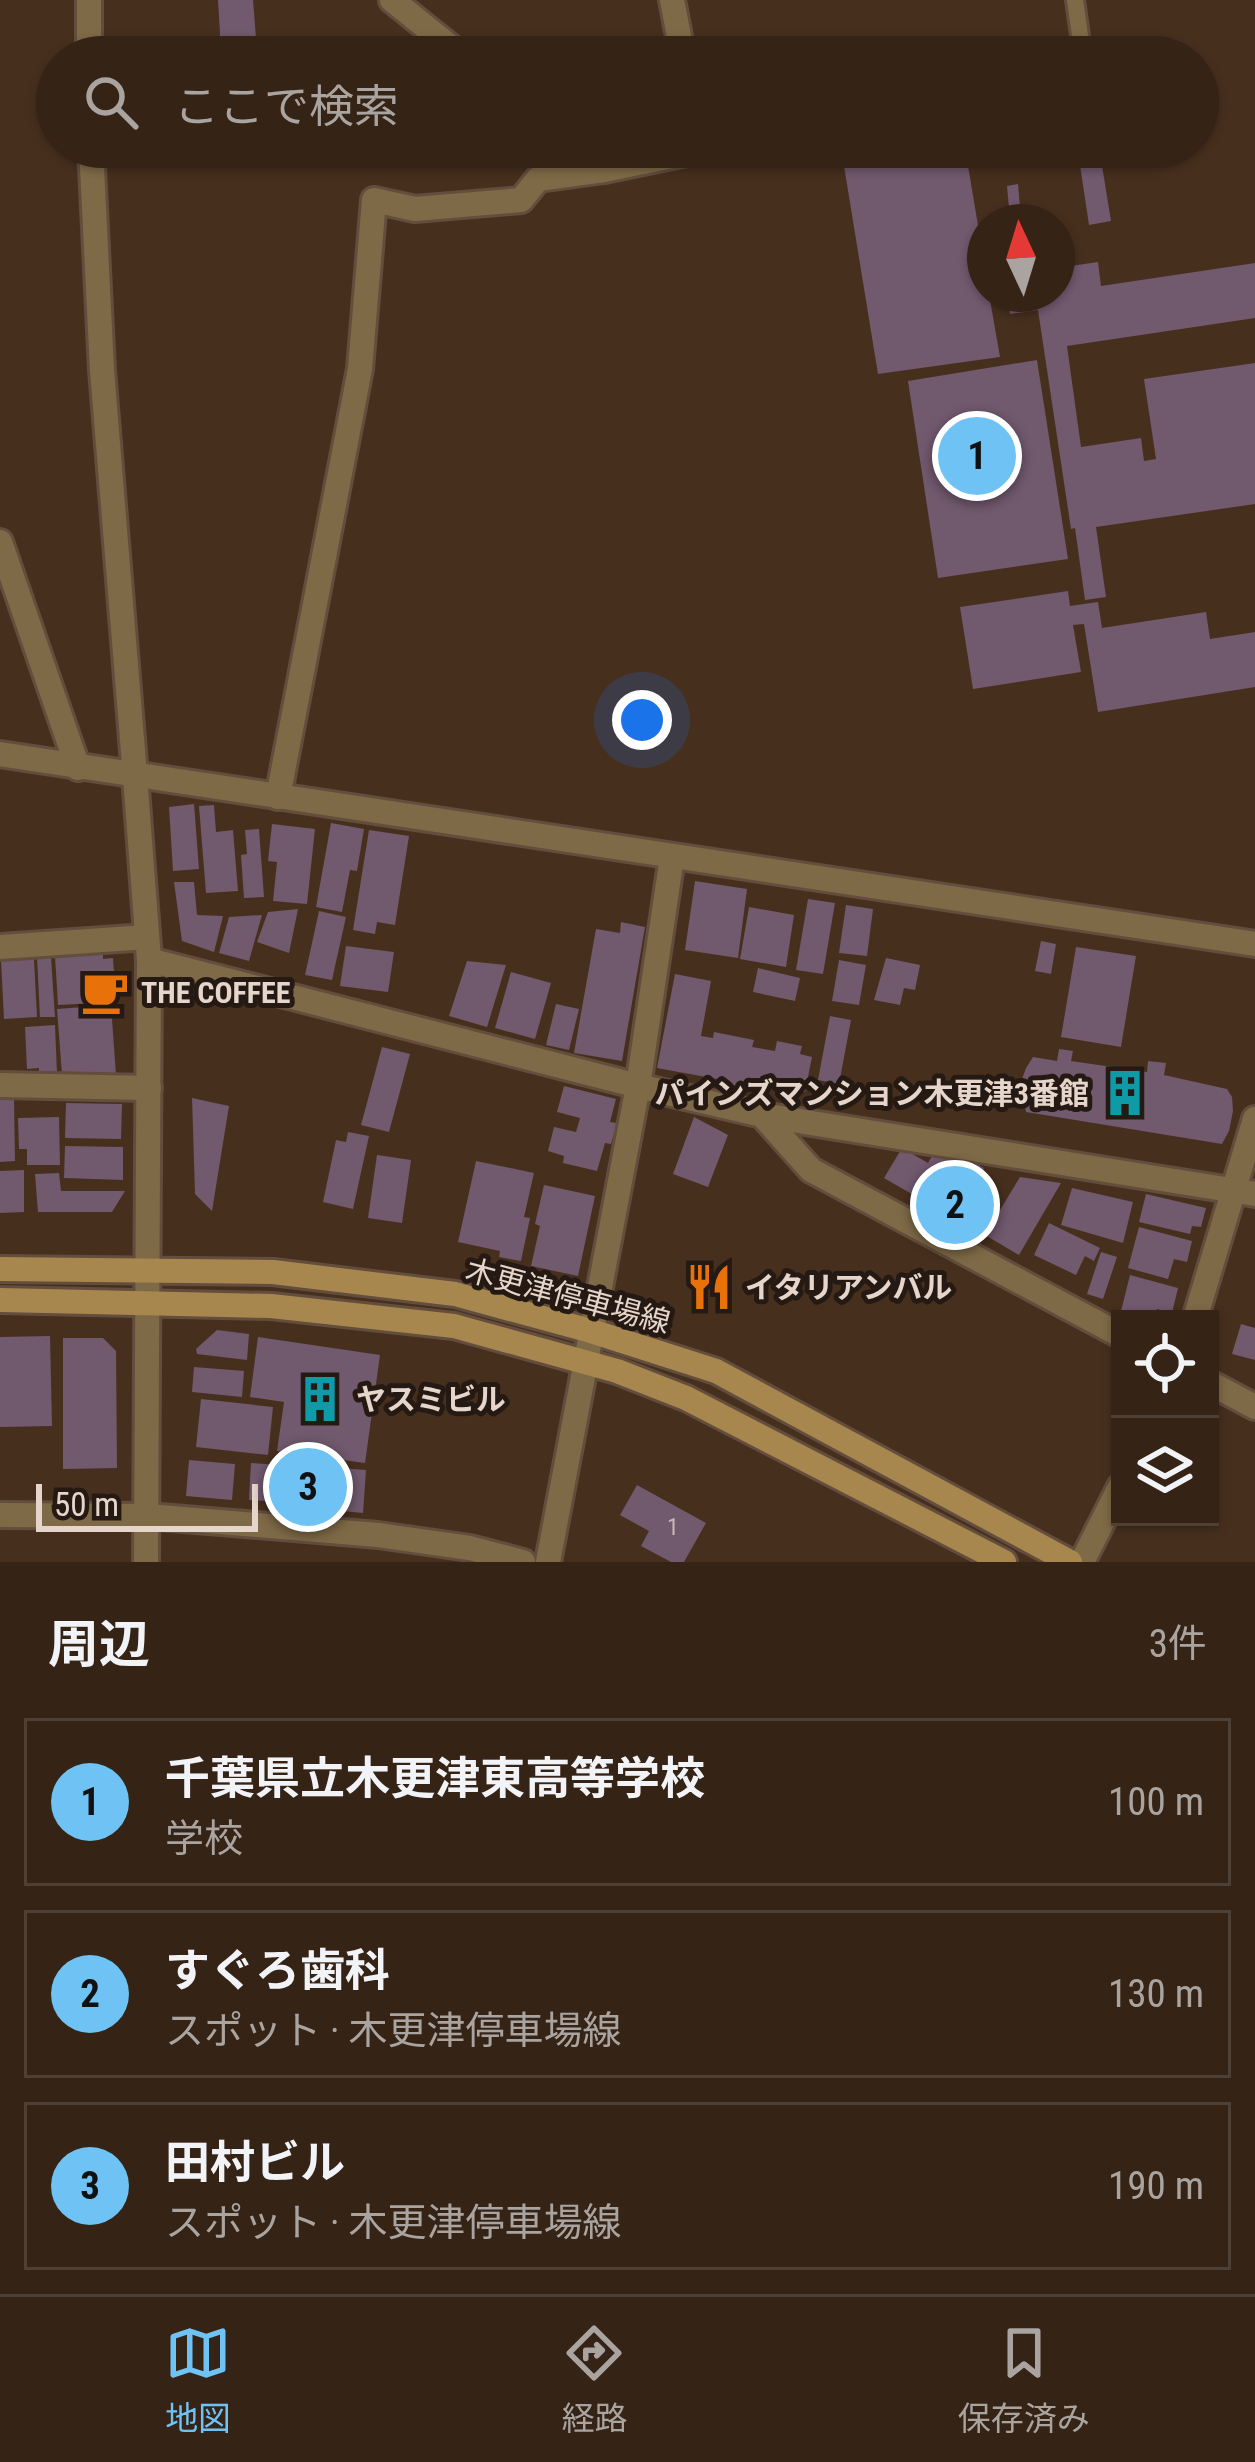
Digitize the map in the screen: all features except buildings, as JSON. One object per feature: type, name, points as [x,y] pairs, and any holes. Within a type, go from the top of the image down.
[{"type":"main road","name":"木更津停車場線","points":[[0,1270],[273,1272],[454,1294],[591,1331],[716,1370],[1070,1562]]},
{"type":"main road","name":"木更津停車場線","points":[[0,1300],[271,1306],[454,1326],[616,1371],[686,1398],[1004,1562]]},
{"type":"street","points":[[88,0],[89,36]]},
{"type":"street","points":[[392,0],[437,36]]},
{"type":"street","points":[[672,0],[679,36]]},
{"type":"street","points":[[92,168],[102,370],[148,948],[146,1562]]},
{"type":"street","points":[[278,796],[360,369],[374,200],[415,209],[521,200],[538,179],[614,168]]},
{"type":"street","points":[[0,542],[78,768]]},
{"type":"street","points":[[0,754],[1255,944]]},
{"type":"street","points":[[548,1562],[638,1086],[672,857]]},
{"type":"street","points":[[0,947],[148,948],[638,1086],[763,1114],[1245,1192]]},
{"type":"street","points":[[0,1084],[149,1088]]},
{"type":"street","points":[[763,1114],[811,1170],[1111,1330]]},
{"type":"street","points":[[1199,1310],[1245,1192],[1255,1118]]},
{"type":"street","points":[[1219,1388],[1255,1407]]},
{"type":"street","points":[[1082,1562],[1111,1505]]},
{"type":"street","points":[[0,1515],[148,1516],[378,1535],[470,1548],[524,1562]]},
{"type":"street","points":[[372,1562],[378,1535]]},
{"type":"lane","points":[[1076,0],[1080,36]]},
{"type":"place","name":"千葉県立木更津東高等学校","points":[[977,456]]},
{"type":"place","name":"THE COFFEE","points":[[105,992]]},
{"type":"place","name":"パインズマンション木更津3番館","points":[[1125,1093]]},
{"type":"place","name":"すぐろ歯科","points":[[955,1205]]},
{"type":"place","name":"イタリアンバル","points":[[709,1287]]},
{"type":"place","name":"ヤスミビル","points":[[320,1399]]},
{"type":"place","name":"田村ビル","points":[[308,1487]]}]
